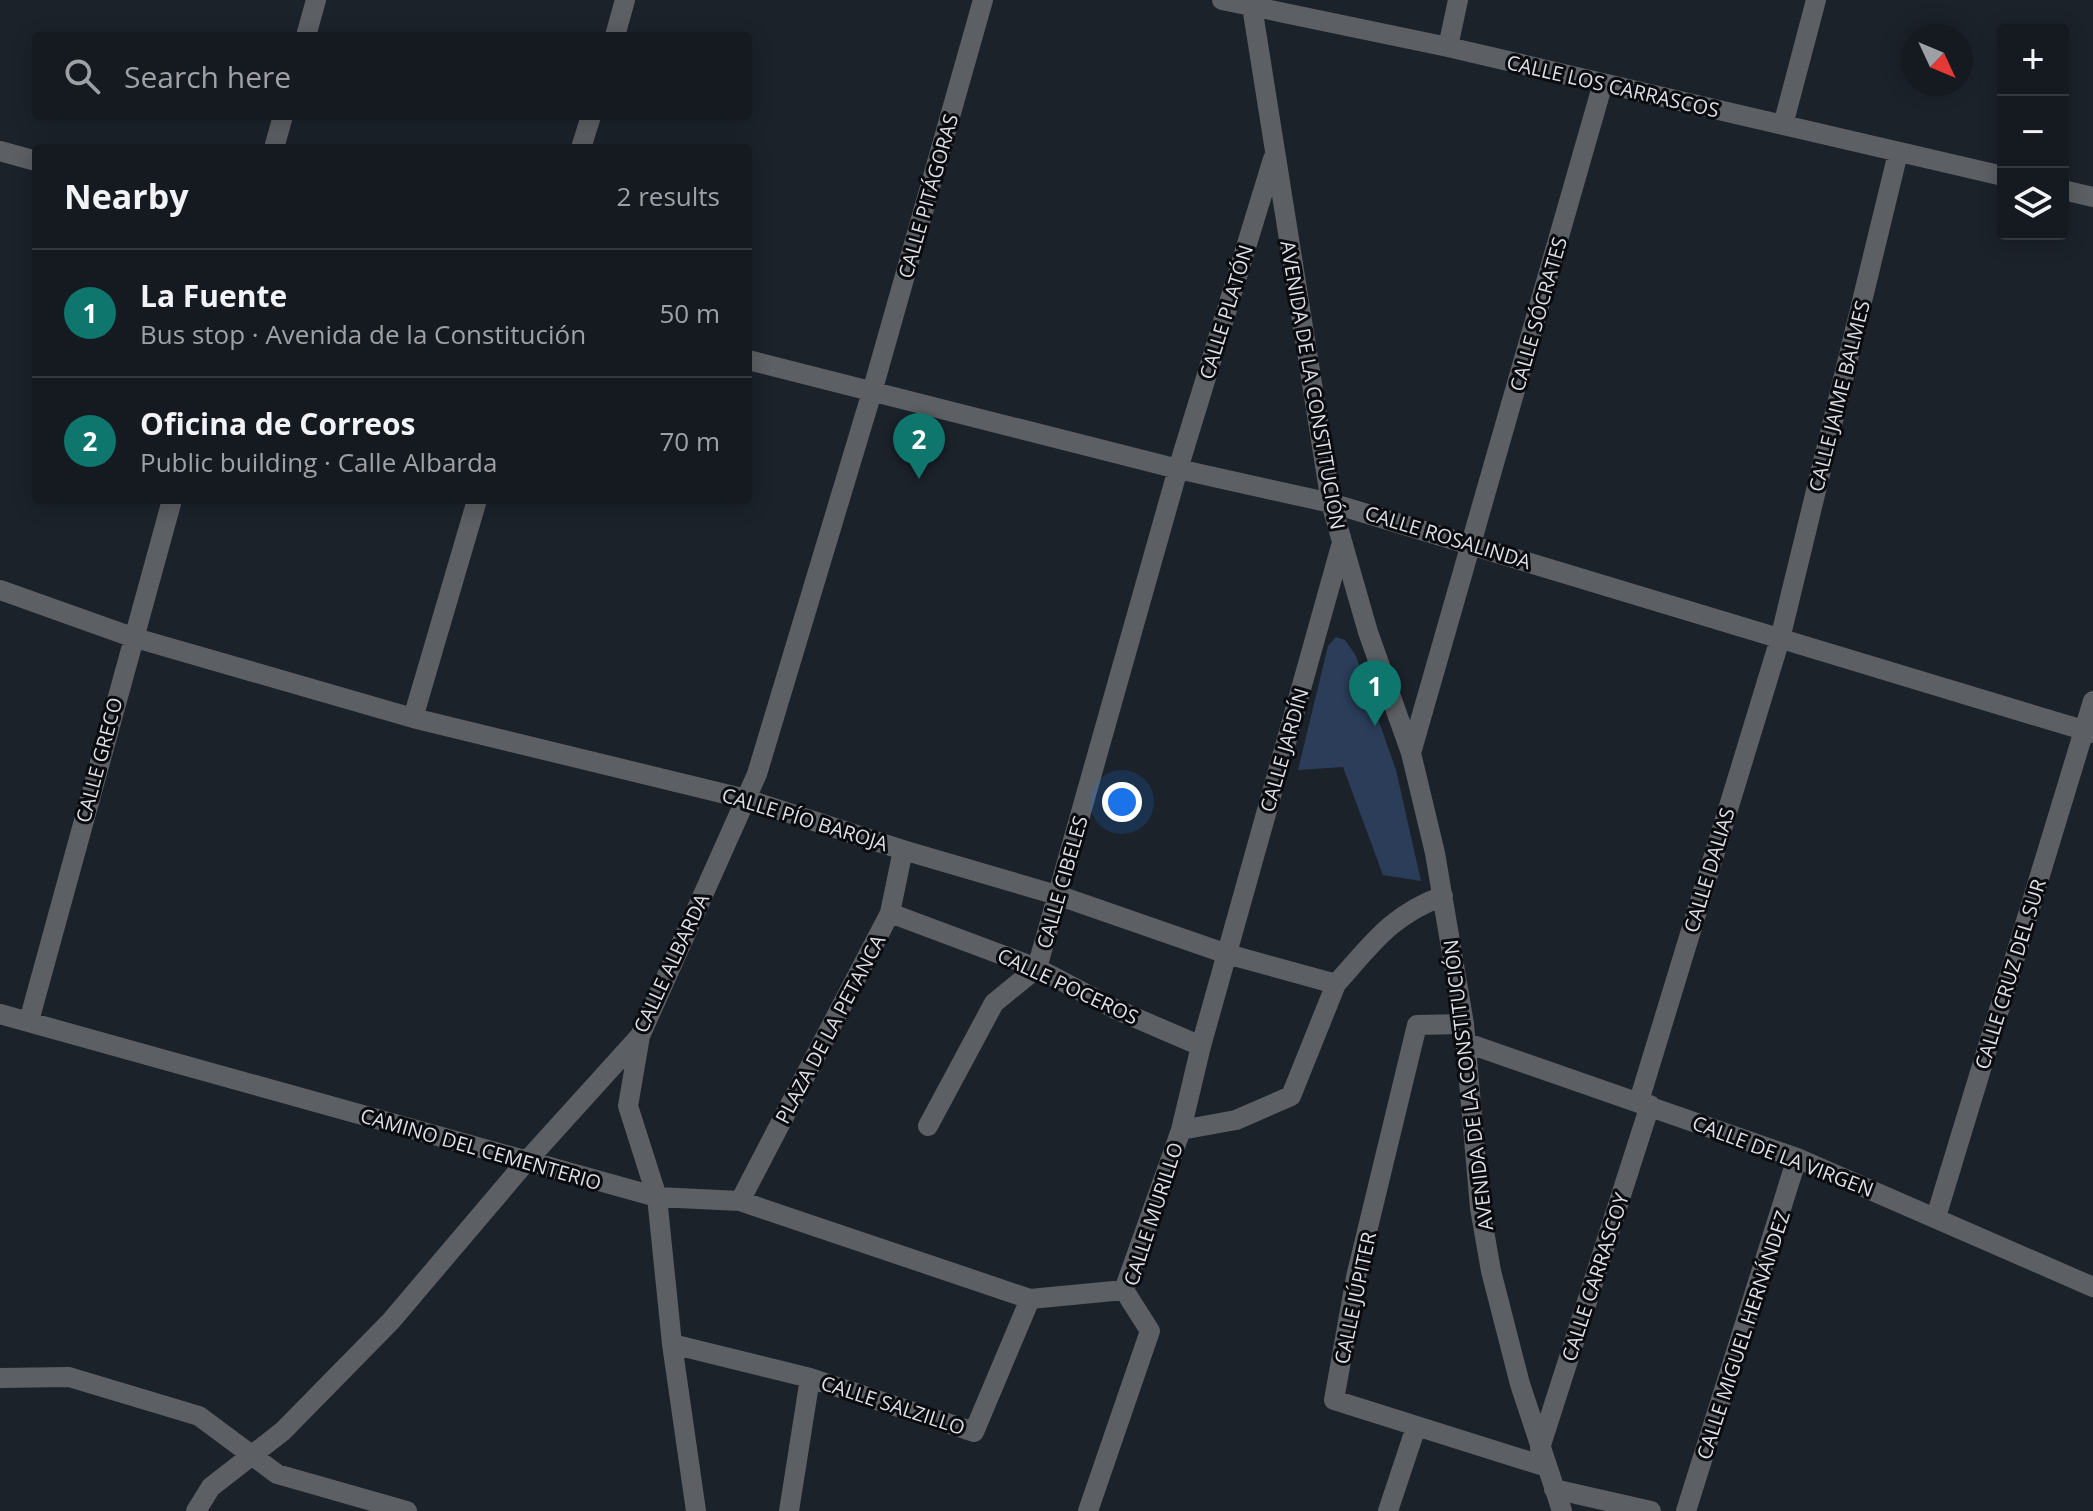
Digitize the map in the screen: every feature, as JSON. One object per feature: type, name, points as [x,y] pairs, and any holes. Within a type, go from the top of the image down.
[{"type":"street","points":[[307,32],[316,0]]},
{"type":"street","points":[[616,32],[625,0]]},
{"type":"street","name":"CALLE PITÁGORAS","points":[[872,392],[983,0]]},
{"type":"street","name":"CALLE LOS CARRASCOS","points":[[1222,0],[1448,47],[1997,175]]},
{"type":"street","points":[[1448,47],[1458,0]]},
{"type":"street","points":[[1783,125],[1816,0]]},
{"type":"street","name":"AVENIDA DE LA CONSTITUCIÓN","points":[[1251,4],[1331,503],[1341,546],[1411,753],[1443,896],[1466,1033],[1479,1195],[1491,1271],[1543,1458],[1562,1511]]},
{"type":"street","name":"CALLE SÓCRATES","points":[[1411,753],[1603,83]]},
{"type":"street","points":[[275,144],[282,120]]},
{"type":"street","points":[[582,144],[590,120]]},
{"type":"street","points":[[0,151],[32,160]]},
{"type":"street","name":"CALLE JAIME BALMES","points":[[1780,639],[1898,153]]},
{"type":"street","name":"CALLE PLATÓN","points":[[1178,469],[1274,155]]},
{"type":"street","points":[[2069,191],[2093,197]]},
{"type":"street","name":"CALLE ROSALINDA","points":[[752,361],[1178,469],[1331,503],[2090,732]]},
{"type":"street","name":"CALLE ALBARDA","points":[[196,1511],[211,1487],[283,1431],[391,1321],[525,1163],[640,1036],[757,774],[872,392]]},
{"type":"street","name":"CALLE CIBELES","points":[[928,1126],[994,1003],[1037,968],[1060,896],[1178,469]]},
{"type":"street","name":"CALLE GRECO","points":[[29,1021],[171,504]]},
{"type":"street","points":[[413,718],[476,504]]},
{"type":"street","name":"CALLE JARDÍN","points":[[1201,1046],[1341,546]]},
{"type":"street","name":"CALLE PÍO BAROJA","points":[[0,590],[132,637],[413,718],[746,799],[1060,896],[1227,954],[1336,984]]},
{"type":"street","name":"CALLE DALIAS","points":[[1644,1103],[1780,639]]},
{"type":"street","name":"CALLE CRUZ DEL SUR","points":[[1936,1217],[2090,732],[2093,701]]},
{"type":"street","name":"PLAZA DE LA PETANCA","points":[[740,1201],[890,913],[903,850]]},
{"type":"street","points":[[1181,1130],[1236,1120],[1291,1096],[1336,984],[1387,925],[1411,908],[1443,896]]},
{"type":"street","name":"CALLE POCEROS","points":[[890,913],[1037,968],[1115,1009],[1201,1046]]},
{"type":"street","name":"CAMINO DEL CEMENTERIO","points":[[0,1014],[525,1163],[657,1197]]},
{"type":"street","name":"CALLE JÚPITER","points":[[1466,1033],[1417,1025],[1356,1277],[1334,1400],[1416,1427],[1543,1458]]},
{"type":"street","name":"CALLE DE LA VIRGEN","points":[[1466,1033],[1644,1103],[1797,1158],[2093,1287]]},
{"type":"street","points":[[640,1036],[628,1106],[657,1197],[672,1344],[696,1511]]},
{"type":"street","name":"CALLE MURILLO","points":[[1088,1511],[1150,1331],[1124,1290],[1181,1130],[1201,1046]]},
{"type":"street","name":"CALLE CARRASCOY","points":[[1543,1458],[1644,1103]]},
{"type":"street","name":"CALLE MIGUEL HERNÁNDEZ","points":[[1686,1511],[1797,1158]]},
{"type":"street","points":[[657,1197],[740,1201],[1030,1299],[1124,1290]]},
{"type":"street","name":"CALLE SALZILLO","points":[[672,1344],[810,1378],[974,1432],[1030,1299]]},
{"type":"street","points":[[0,1378],[69,1377],[199,1416],[248,1456],[277,1474],[407,1511]]},
{"type":"street","points":[[789,1511],[810,1378]]},
{"type":"street","points":[[1388,1511],[1416,1427]]},
{"type":"street","points":[[1554,1489],[1651,1511]]},
{"type":"shaded area","points":[[1336,637],[1345,640],[1356,656],[1396,770],[1421,881],[1383,875],[1343,767],[1298,770],[1328,646]]},
{"type":"place","name":"Oficina de Correos","points":[[919,479]]},
{"type":"place","name":"La Fuente","points":[[1375,726]]}]
